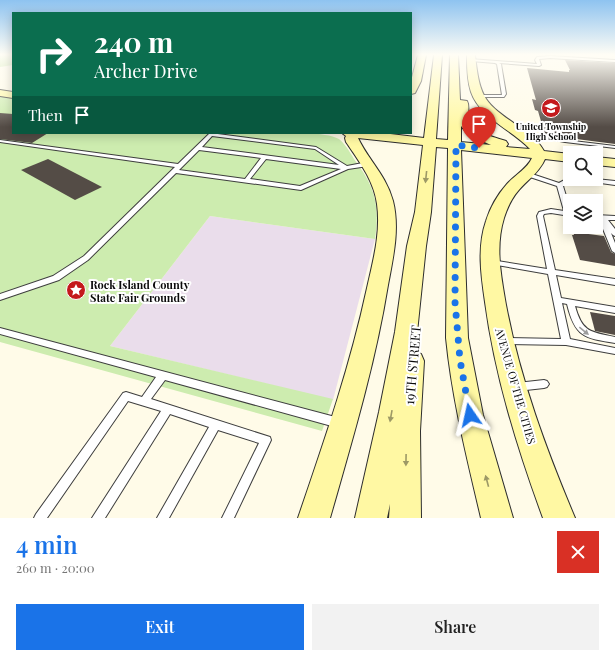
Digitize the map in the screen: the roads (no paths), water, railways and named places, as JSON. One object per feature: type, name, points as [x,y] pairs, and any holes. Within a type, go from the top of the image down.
[{"type":"main road","points":[[412,88],[416,79]]},
{"type":"main road","points":[[371,518],[389,434],[410,305],[419,229],[423,212],[436,79]]},
{"type":"main road","points":[[454,79],[456,285],[460,360],[476,441],[497,518]]},
{"type":"main road","points":[[458,79],[462,90],[463,115],[465,123],[489,147],[512,156],[521,162],[523,177]]},
{"type":"main road","points":[[473,79],[478,96],[490,112],[536,147],[530,153]]},
{"type":"main road","points":[[430,138],[435,83]]},
{"type":"main road","points":[[0,93],[12,95]]},
{"type":"main road","points":[[314,518],[370,329],[385,249],[387,213],[383,194],[355,147],[386,135],[430,138],[456,145],[489,147],[563,157]]},
{"type":"main road","points":[[456,285],[464,221],[463,158],[468,153],[489,147],[513,143],[523,137]]},
{"type":"main road","name":"AVENUE OF THE CITIES","points":[[530,153],[538,162],[512,188],[498,209],[491,236],[489,262],[501,340],[529,436],[559,518]]},
{"type":"main road","points":[[603,162],[615,163]]},
{"type":"main road","name":"19TH STREET","points":[[405,518],[406,431],[424,232],[423,212]]},
{"type":"lane","points":[[478,96],[498,97],[504,94],[502,79]]},
{"type":"lane","points":[[0,297],[56,278],[68,272],[86,258],[212,134],[316,148],[355,147]]},
{"type":"lane","points":[[523,137],[544,137],[615,147]]},
{"type":"lane","points":[[0,141],[180,166]]},
{"type":"lane","points":[[198,148],[265,157],[355,147]]},
{"type":"lane","points":[[175,171],[301,188],[355,147]]},
{"type":"lane","points":[[247,180],[265,157]]},
{"type":"lane","points":[[523,177],[560,186],[563,184]]},
{"type":"lane","points":[[603,181],[615,183]]},
{"type":"lane","points":[[560,186],[563,195]]},
{"type":"lane","points":[[563,213],[546,211],[541,213],[540,216],[566,342]]},
{"type":"lane","points":[[615,218],[604,218],[604,224],[615,239]]},
{"type":"lane","points":[[612,234],[615,251]]},
{"type":"lane","points":[[489,262],[615,282]]},
{"type":"lane","points":[[558,300],[615,310]]},
{"type":"lane","points":[[570,302],[575,322],[583,332],[590,336],[615,340]]},
{"type":"lane","points":[[0,330],[343,424]]},
{"type":"lane","points":[[501,340],[566,342],[615,351]]},
{"type":"lane","points":[[144,401],[163,375]]},
{"type":"lane","points":[[515,388],[544,384]]},
{"type":"lane","points":[[40,518],[126,396],[266,440],[228,518]]},
{"type":"lane","points":[[98,518],[168,409]]},
{"type":"lane","points":[[163,518],[216,424]]},
{"type":"place","name":"United Township High School","points":[[551,108]]},
{"type":"place","name":"Rock Island County State Fair Grounds","points":[[76,290]]}]
